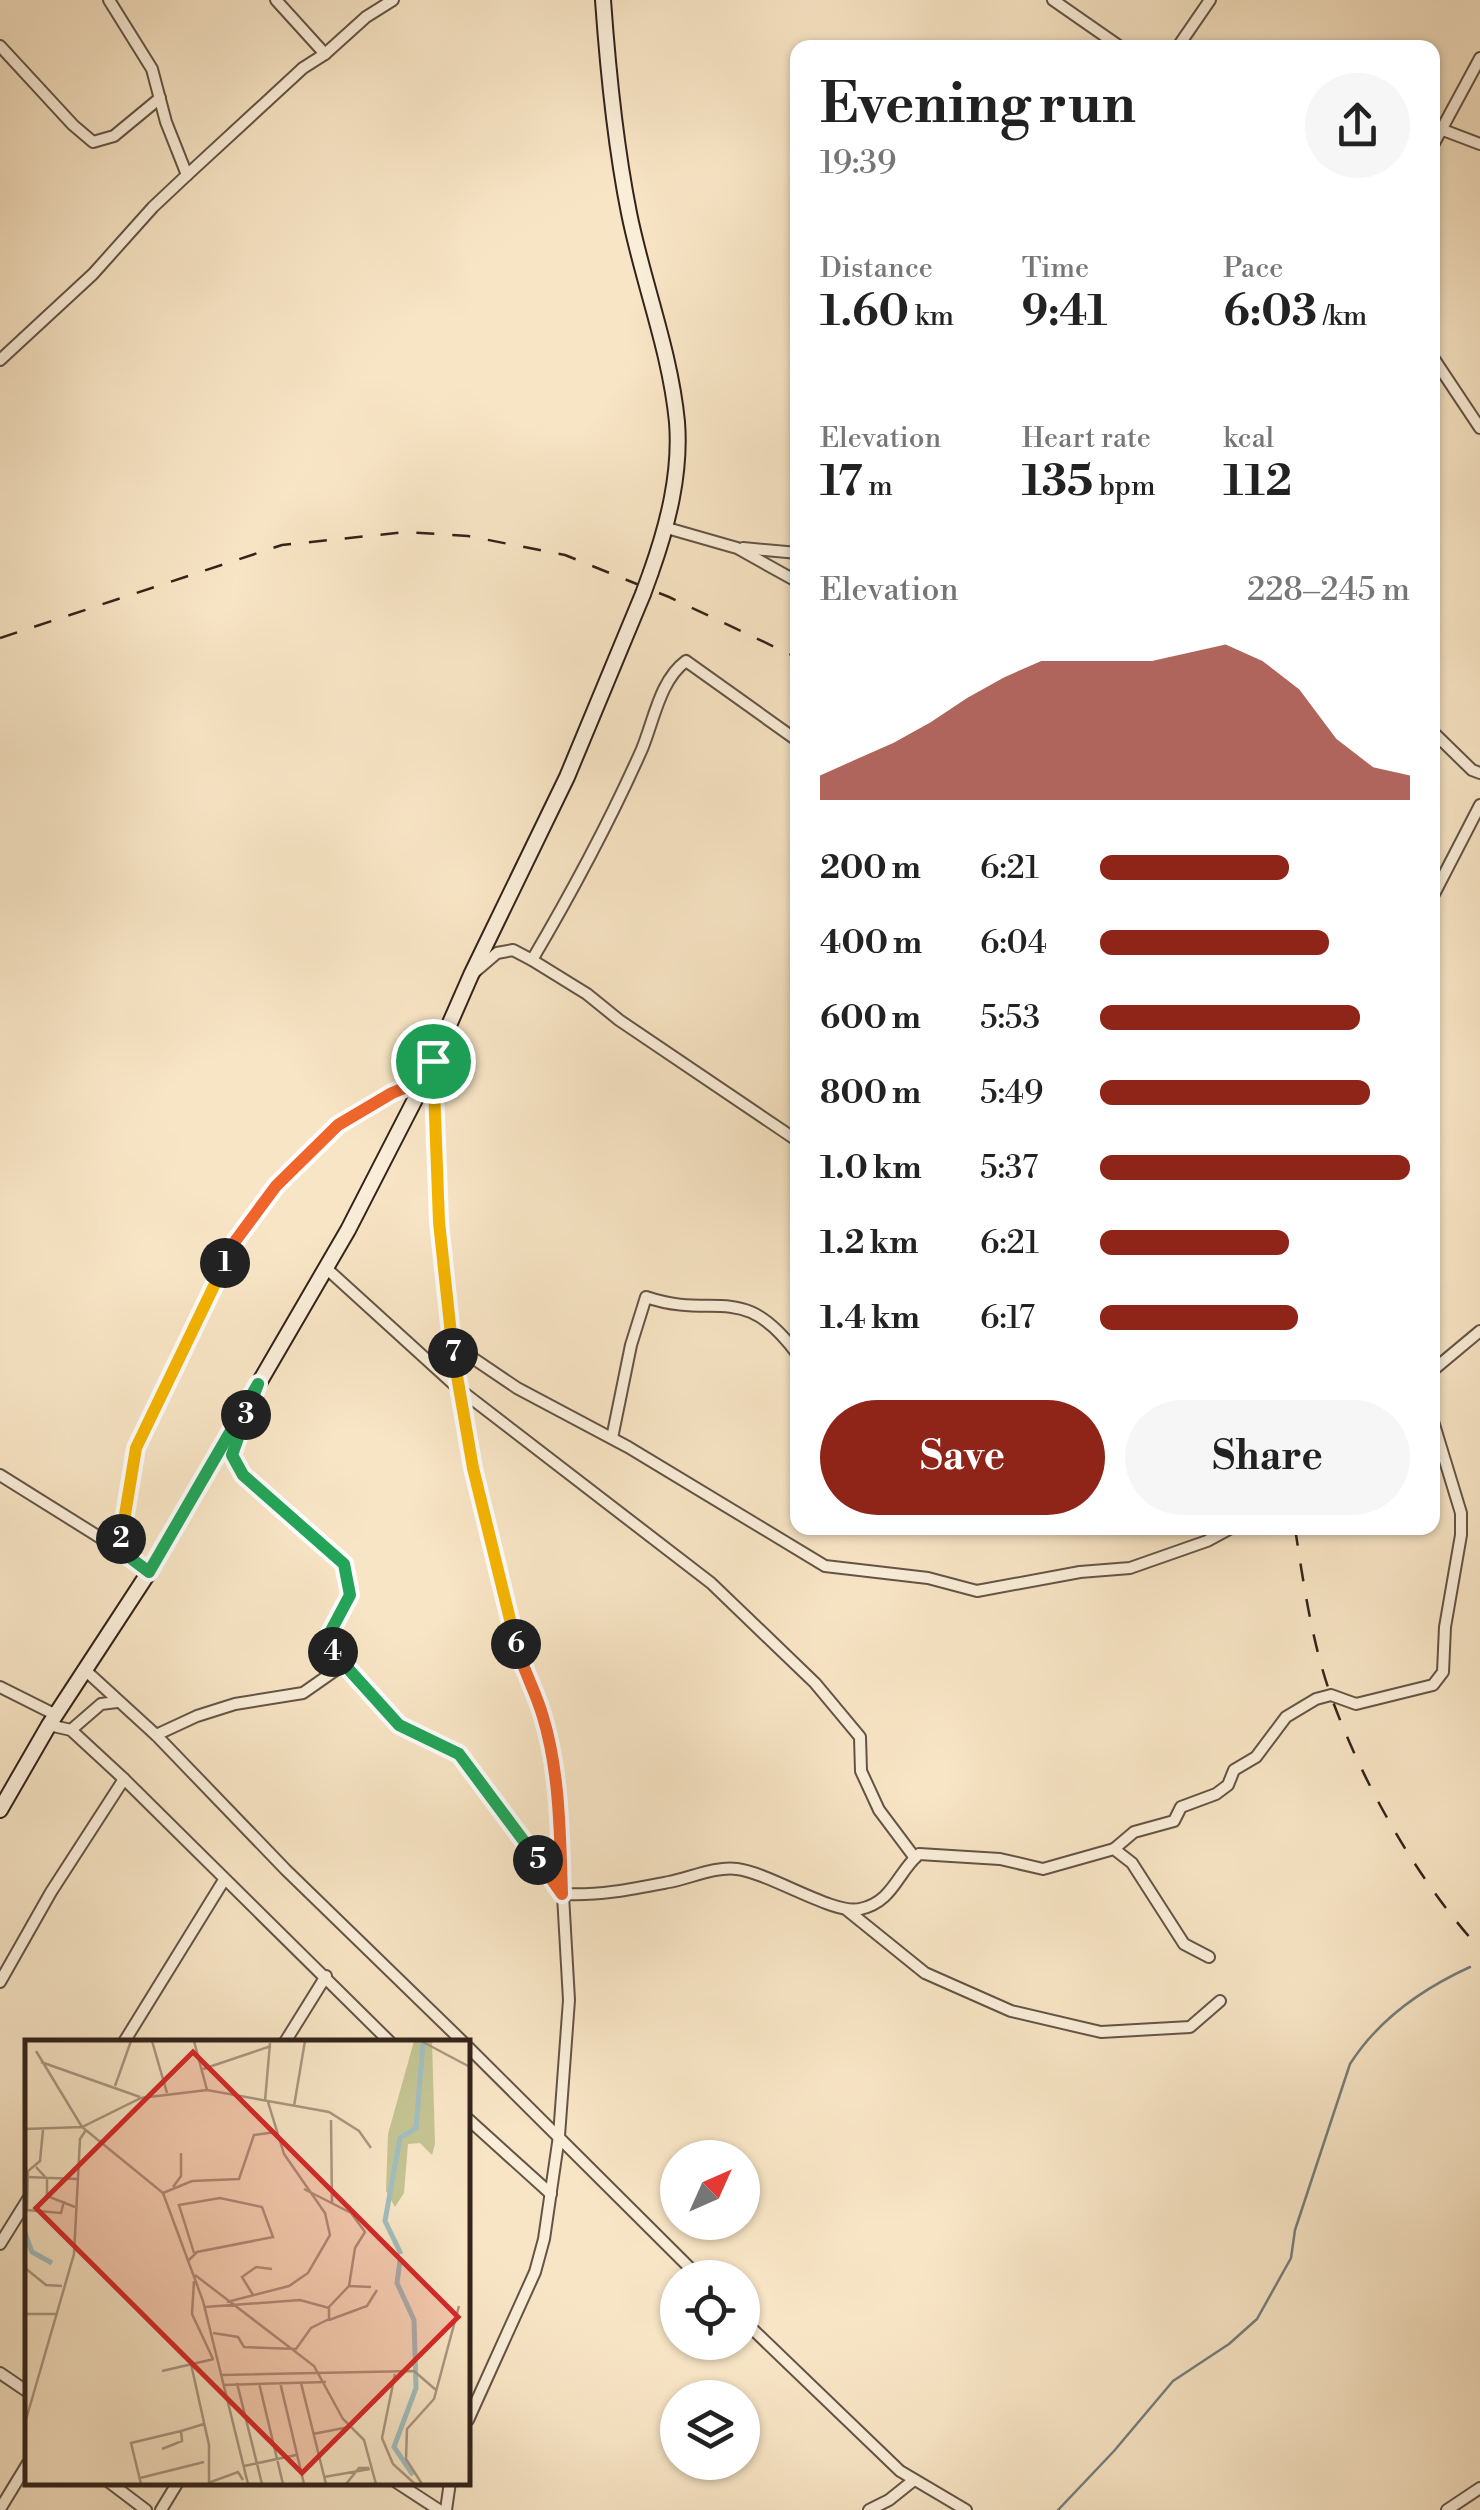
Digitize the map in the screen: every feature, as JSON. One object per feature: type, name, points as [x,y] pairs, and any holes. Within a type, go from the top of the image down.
[{"type":"main road","points":[[0,1810],[149,1572],[326,1268],[424,1080],[567,777],[667,528],[675,478],[677,425],[669,371],[629,212],[608,71],[602,0]]},
{"type":"street","points":[[109,0],[152,69],[187,175]]},
{"type":"street","points":[[276,0],[326,54]]},
{"type":"street","points":[[0,360],[93,274],[153,206],[303,68],[393,0]]},
{"type":"street","points":[[1053,0],[1110,40]]},
{"type":"street","points":[[1182,40],[1210,0]]},
{"type":"street","points":[[0,46],[93,142],[114,136],[160,98]]},
{"type":"street","points":[[1440,136],[1480,58]]},
{"type":"street","points":[[1444,130],[1480,144]]},
{"type":"street","points":[[1440,368],[1480,428]]},
{"type":"street","points":[[667,528],[736,548],[790,551]]},
{"type":"street","points":[[736,548],[790,578]]},
{"type":"street","points":[[532,960],[573,890],[642,748],[672,671],[686,661],[790,735]]},
{"type":"street","points":[[1440,739],[1480,773]]},
{"type":"street","points":[[1440,882],[1480,805]]},
{"type":"street","points":[[471,975],[498,952],[513,950],[587,994],[619,1020],[790,1136]]},
{"type":"street","points":[[433,1061],[439,1222],[452,1344],[473,1468],[507,1610],[524,1675],[543,1716],[558,1808],[569,2000],[560,2136],[535,2272],[470,2415]]},
{"type":"street","points":[[120,1550],[136,1448],[236,1240],[276,1186],[338,1125],[392,1093],[424,1080]]},
{"type":"street","points":[[326,1268],[459,1389],[711,1583],[815,1683],[860,1737],[860,1770],[878,1810],[914,1858]]},
{"type":"street","points":[[612,1438],[631,1344],[646,1297],[682,1306],[741,1306],[760,1315],[790,1345]]},
{"type":"street","points":[[1440,1364],[1480,1331]]},
{"type":"street","points":[[452,1344],[517,1388],[612,1438],[825,1566],[928,1578],[977,1591],[1080,1572],[1130,1568],[1218,1535]]},
{"type":"street","points":[[258,1384],[232,1455],[243,1475],[344,1564],[350,1595],[325,1642],[399,1725],[459,1754],[562,1894]]},
{"type":"street","points":[[847,1910],[861,1909],[886,1898],[919,1854],[1000,1859],[1043,1869],[1114,1849],[1134,1832],[1174,1821],[1181,1806],[1216,1794],[1228,1785],[1234,1770],[1256,1757],[1286,1717],[1316,1698],[1331,1695],[1356,1704],[1433,1685],[1442,1672],[1461,1524],[1440,1444]]},
{"type":"street","points":[[0,1475],[149,1572]]},
{"type":"street","points":[[156,1735],[235,1704],[302,1693],[344,1665]]},
{"type":"street","points":[[85,1670],[156,1735],[286,1870],[460,2040]]},
{"type":"street","points":[[0,1687],[71,1730],[124,1778],[388,2040]]},
{"type":"street","points":[[71,1730],[101,1704],[117,1702]]},
{"type":"street","points":[[0,1982],[51,1892],[124,1778]]},
{"type":"street","points":[[1114,1849],[1132,1863],[1184,1944],[1209,1957]]},
{"type":"street","points":[[562,1894],[614,1893],[730,1868],[776,1880],[847,1910],[925,1973],[1011,2011],[1101,2032],[1190,2027],[1220,2001]]},
{"type":"street","points":[[125,2040],[224,1880]]},
{"type":"street","points":[[286,2040],[326,1976]]},
{"type":"street","points":[[470,2050],[682,2260]]},
{"type":"street","points":[[470,2120],[551,2194]]},
{"type":"street","points":[[0,2244],[25,2204]]},
{"type":"street","points":[[760,2337],[878,2452],[914,2480],[966,2510]]},
{"type":"street","points":[[0,2373],[25,2390]]},
{"type":"street","points":[[0,2508],[25,2468]]},
{"type":"street","points":[[869,2510],[914,2480]]},
{"type":"street","points":[[113,2485],[146,2510]]},
{"type":"street","points":[[162,2510],[176,2485]]},
{"type":"street","points":[[401,2485],[442,2510],[449,2485]]},
{"type":"street","points":[[1447,2510],[1480,2488]]},
{"type":"waterway","points":[[1058,2510],[1173,2381],[1229,2344],[1257,2319],[1291,2258],[1295,2230],[1350,2064],[1374,2033],[1403,2007],[1470,1967]]},
{"type":"railway","points":[[0,638],[282,545],[406,532],[468,536],[565,555],[669,597],[790,654]]},
{"type":"railway","points":[[1296,1535],[1315,1641],[1348,1739],[1379,1803],[1416,1865],[1480,1949]]},
{"type":"route","points":[[433,1061],[439,1222],[452,1344],[473,1468],[499,1579],[524,1675],[543,1716],[558,1808],[562,1894],[459,1754],[399,1725],[325,1642],[350,1595],[344,1564],[243,1475],[232,1455],[258,1384],[149,1572],[120,1550],[136,1448],[236,1240],[276,1186],[338,1125],[392,1093],[424,1080],[433,1061]]}]
